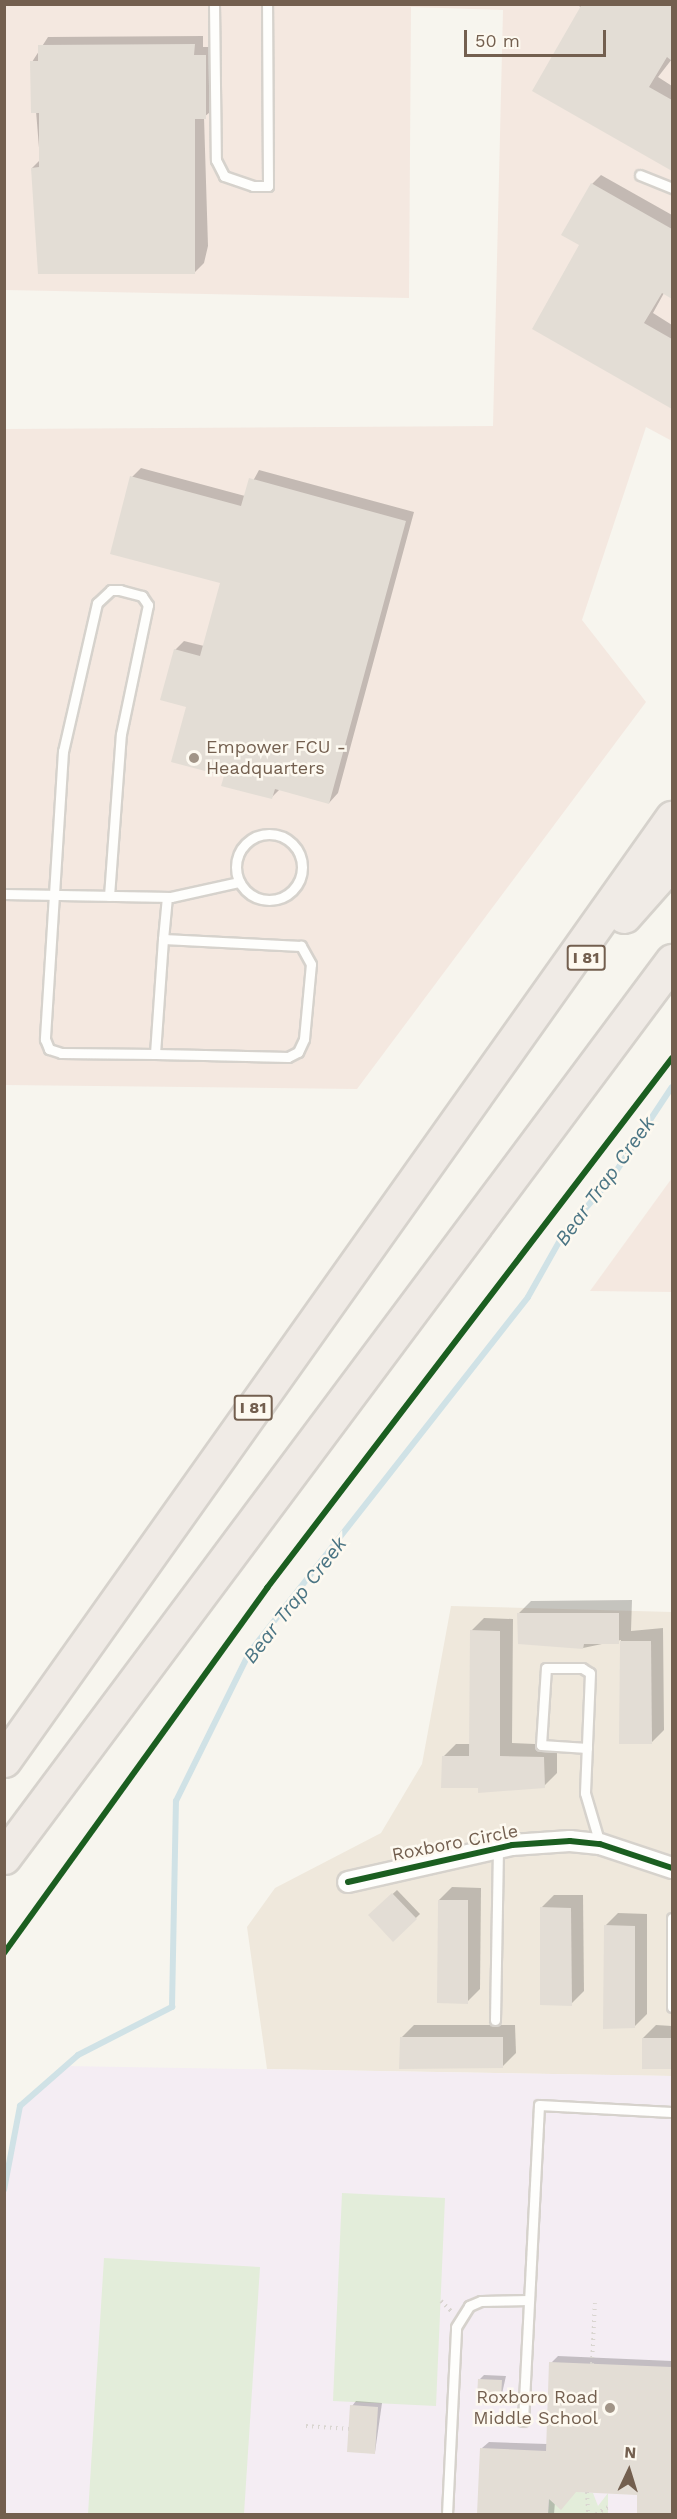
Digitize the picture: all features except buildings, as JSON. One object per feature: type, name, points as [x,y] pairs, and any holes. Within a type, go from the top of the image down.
[{"type":"highway","points":[[500,1055],[672,818]]},
{"type":"highway","name":"I 81","points":[[4,1760],[500,1055],[672,862]]},
{"type":"highway","points":[[4,1857],[672,961]]},
{"type":"highway","points":[[641,1003],[672,969]]},
{"type":"street","name":"Roxboro Circle","points":[[348,1882],[498,1848],[600,1844],[672,1868]]},
{"type":"lane","points":[[214,4],[216,160],[235,184],[268,186],[267,4]]},
{"type":"lane","points":[[640,175],[672,188]]},
{"type":"lane","points":[[109,896],[121,734],[148,613],[142,596],[120,590],[111,590],[97,603],[72,699],[63,751],[45,1039],[49,1049],[288,1057],[298,1052],[311,964],[301,946],[163,939]]},
{"type":"lane","points":[[280,836],[300,853],[301,878],[284,898],[258,899],[239,882],[237,856],[255,837],[280,836]]},
{"type":"lane","points":[[4,894],[167,897],[239,882]]},
{"type":"lane","points":[[155,1054],[167,897]]},
{"type":"lane","points":[[586,1748],[541,1745],[546,1668],[582,1668],[590,1673],[585,1793],[600,1844]]},
{"type":"lane","points":[[495,2020],[498,1848]]},
{"type":"lane","points":[[672,1918],[672,2007]]},
{"type":"lane","points":[[523,2421],[539,2105],[672,2112]]},
{"type":"lane","points":[[447,2514],[456,2327],[469,2306],[481,2301],[529,2300]]},
{"type":"path","points":[[592,2364],[595,2303]]},
{"type":"path","points":[[306,2426],[349,2428]]},
{"type":"path","points":[[587,2492],[588,2514]]},
{"type":"path","points":[[596,2514],[608,2507]]},
{"type":"shaded area","points":[[5,5],[672,5],[672,441],[646,427],[582,620],[646,702],[357,1089],[5,1085],[5,429],[493,426],[503,10],[411,7],[409,298],[5,290]]},
{"type":"shaded area","points":[[672,1178],[672,1292],[590,1291]]},
{"type":"shaded area","points":[[451,1606],[672,1612],[672,2076],[267,2069],[247,1927],[275,1888],[381,1833],[422,1764]]},
{"type":"shaded area","points":[[65,2066],[672,2076],[672,2514],[5,2514],[5,2190],[20,2106]]},
{"type":"green space","points":[[342,2193],[445,2198],[436,2406],[333,2401]]},
{"type":"green space","points":[[104,2258],[260,2267],[244,2514],[88,2514]]},
{"type":"green space","points":[[550,2490],[593,2493],[598,2506],[608,2493],[608,2514],[548,2514]]},
{"type":"waterway","name":"Bear Trap Creek","points":[[4,2190],[20,2106],[78,2055],[172,2007],[176,1801],[249,1653],[528,1297],[564,1233],[611,1179],[672,1087]]},
{"type":"cycle path","points":[[4,1953],[267,1588],[672,1058]]},
{"type":"cycle path","points":[[348,1882],[512,1845],[570,1841],[600,1844],[672,1868]]},
{"type":"place","name":"Empower FCU - Headquarters","points":[[194,758]]},
{"type":"place","name":"Roxboro Road Middle School","points":[[610,2408]]}]
